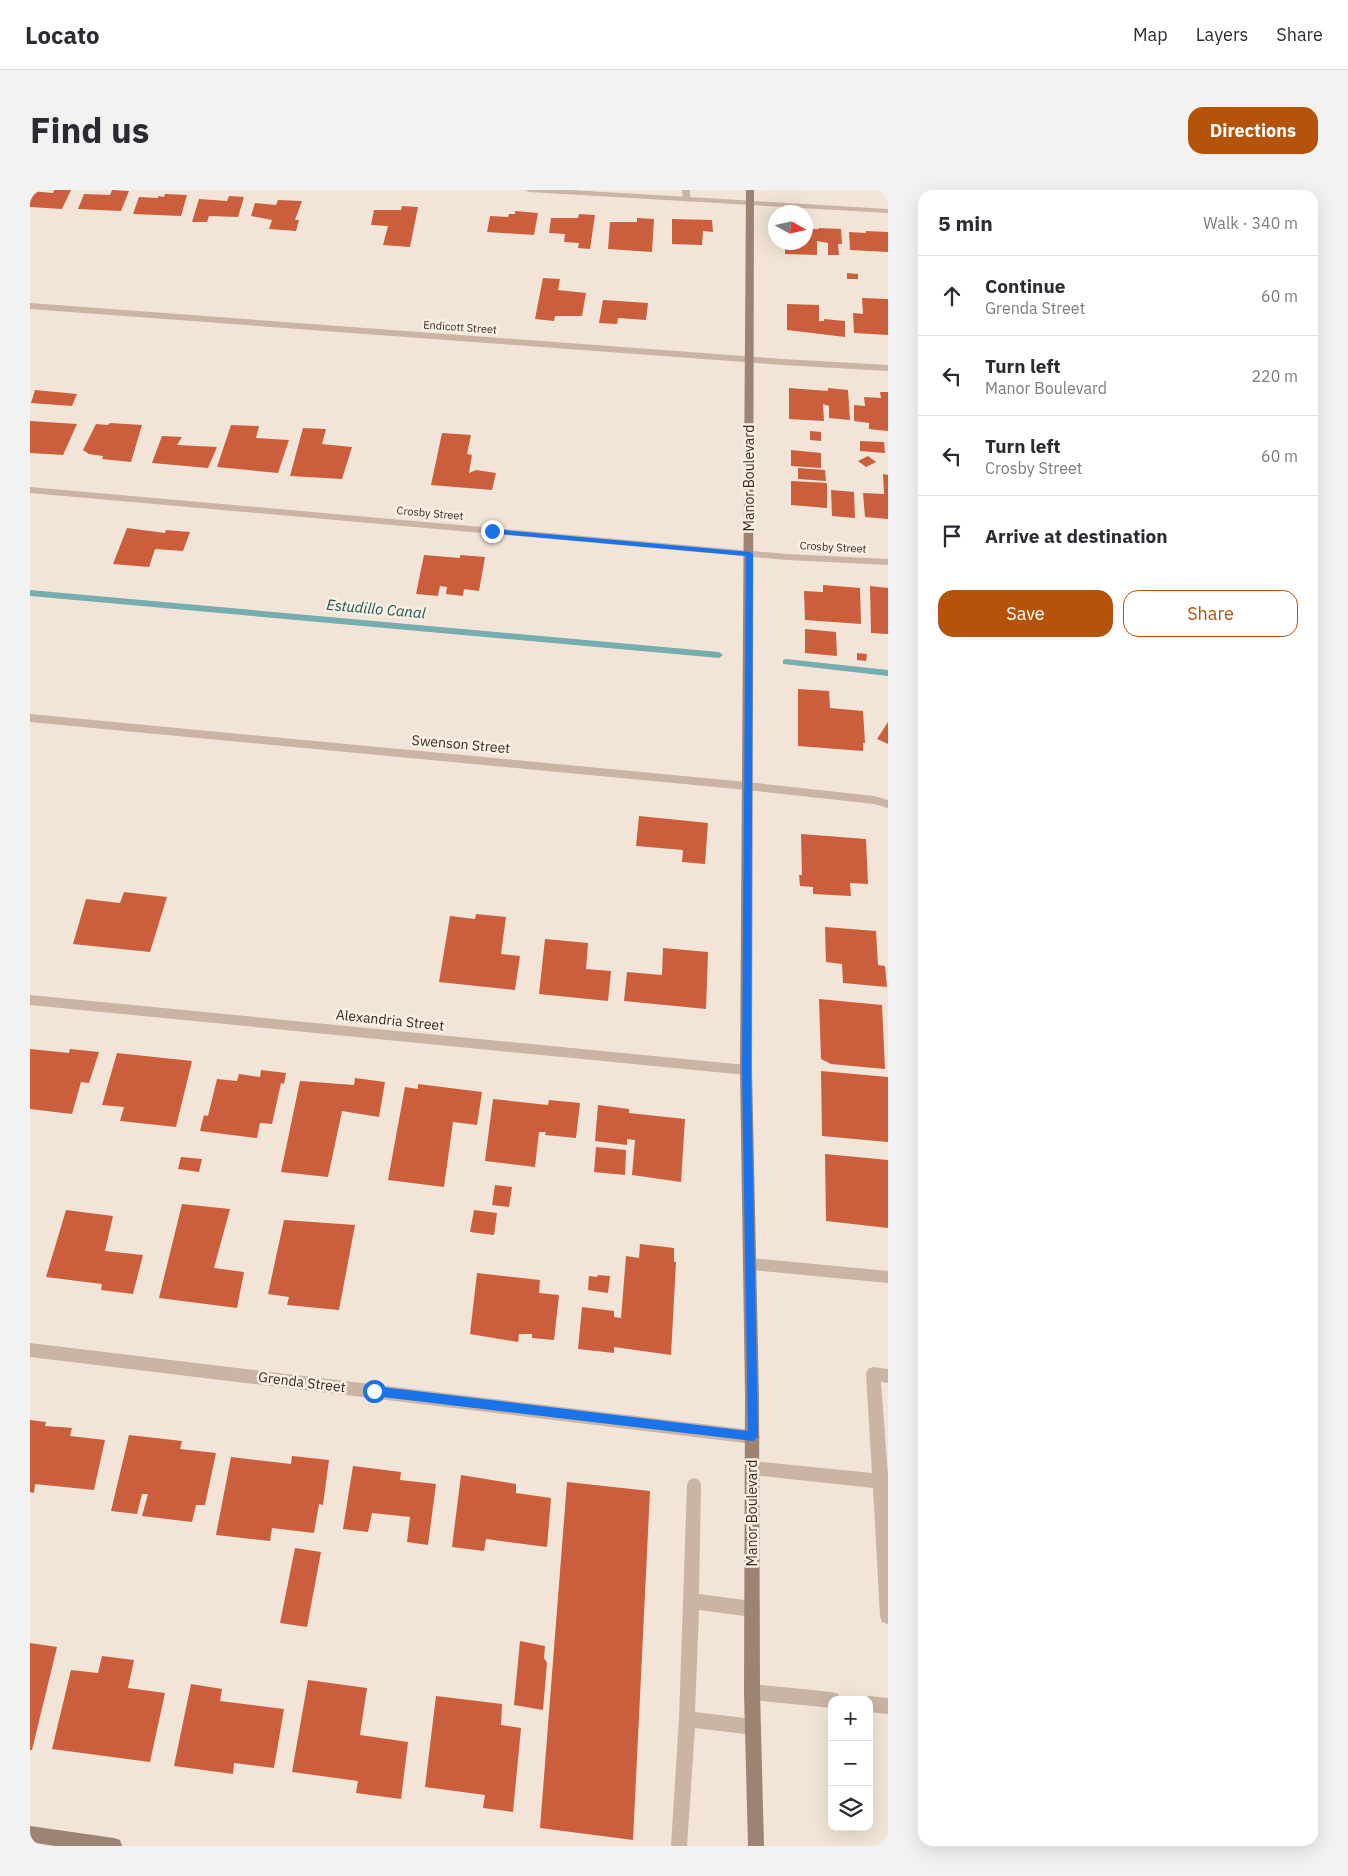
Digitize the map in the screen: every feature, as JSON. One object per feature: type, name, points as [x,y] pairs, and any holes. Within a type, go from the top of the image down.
[{"type":"street","points":[[529,190],[592,192],[687,200],[888,211]]},
{"type":"street","points":[[686,190],[687,200]]},
{"type":"street","name":"Manor Boulevard","points":[[750,190],[748,359],[750,554],[746,1070],[751,1264],[753,1437],[752,1692],[756,1846]]},
{"type":"street","name":"Endicott Street","points":[[30,306],[888,368]]},
{"type":"street","name":"Crosby Street","points":[[30,490],[750,554],[888,562]]},
{"type":"street","name":"Swenson Street","points":[[30,718],[747,786],[874,800],[888,804]]},
{"type":"street","name":"Alexandria Street","points":[[30,1000],[746,1070]]},
{"type":"street","points":[[751,1264],[888,1277]]},
{"type":"street","name":"Grenda Street","points":[[30,1350],[753,1437]]},
{"type":"street","points":[[888,1376],[873,1374],[884,1482],[888,1616]]},
{"type":"street","points":[[752,1468],[884,1482]]},
{"type":"street","points":[[679,1846],[687,1719],[694,1484]]},
{"type":"street","points":[[691,1601],[752,1609]]},
{"type":"street","points":[[752,1692],[828,1700]]},
{"type":"street","points":[[873,1704],[888,1706]]},
{"type":"street","points":[[687,1719],[754,1727]]},
{"type":"street","points":[[30,1834],[114,1846]]},
{"type":"building","points":[[54,190],[71,190],[62,209],[30,207],[30,191],[53,193]]},
{"type":"building","points":[[112,190],[129,191],[121,211],[78,209],[84,194],[110,195]]},
{"type":"building","points":[[165,194],[187,195],[181,216],[133,214],[139,197],[158,198],[158,196],[164,197]]},
{"type":"building","points":[[229,196],[244,197],[238,217],[209,216],[207,222],[192,222],[199,199],[227,201]]},
{"type":"building","points":[[278,200],[302,201],[295,220],[299,220],[296,231],[269,229],[272,220],[251,216],[255,203],[276,205]]},
{"type":"building","points":[[402,206],[418,207],[410,247],[383,245],[388,226],[371,225],[374,210],[401,210]]},
{"type":"building","points":[[515,211],[538,213],[534,235],[487,232],[490,216],[508,217],[509,214],[515,214]]},
{"type":"building","points":[[579,214],[595,215],[590,249],[578,248],[579,243],[564,242],[565,234],[549,233],[551,218],[578,218]]},
{"type":"building","points":[[637,218],[654,219],[652,252],[608,249],[610,222],[637,222]]},
{"type":"building","points":[[672,219],[712,220],[713,232],[703,231],[702,245],[672,244]]},
{"type":"building","points":[[813,229],[841,229],[842,244],[838,244],[839,255],[828,255],[828,243],[817,241],[817,255],[785,254],[785,250],[813,250]]},
{"type":"building","points":[[866,231],[888,232],[888,252],[850,250],[849,232],[866,233]]},
{"type":"building","points":[[847,273],[858,274],[858,279],[847,279]]},
{"type":"building","points":[[543,278],[560,279],[558,290],[586,293],[582,316],[555,316],[554,321],[535,319]]},
{"type":"building","points":[[862,298],[888,299],[888,335],[854,333],[853,313],[863,314]]},
{"type":"building","points":[[603,300],[648,303],[646,320],[618,318],[617,324],[599,323]]},
{"type":"building","points":[[787,304],[819,305],[819,321],[824,321],[824,319],[845,321],[845,337],[787,330]]},
{"type":"building","points":[[789,388],[828,391],[828,388],[848,390],[850,420],[829,418],[829,406],[823,404],[824,421],[789,419]]},
{"type":"building","points":[[35,390],[77,394],[72,406],[31,403]]},
{"type":"building","points":[[880,392],[888,392],[888,431],[869,429],[869,423],[854,421],[854,405],[865,406],[864,397],[881,398]]},
{"type":"building","points":[[30,421],[77,424],[63,455],[30,453]]},
{"type":"building","points":[[110,423],[142,425],[131,462],[102,459],[103,456],[89,454],[83,450],[96,424],[108,425]]},
{"type":"building","points":[[231,425],[259,426],[256,438],[289,440],[278,473],[217,467]]},
{"type":"building","points":[[303,428],[326,429],[322,444],[352,447],[342,479],[290,476]]},
{"type":"building","points":[[810,431],[821,432],[821,441],[810,440]]},
{"type":"building","points":[[442,433],[471,435],[467,454],[472,455],[469,473],[476,470],[496,473],[492,490],[431,485]]},
{"type":"building","points":[[162,436],[182,437],[177,445],[217,447],[208,468],[152,463]]},
{"type":"building","points":[[860,441],[884,442],[885,453],[860,451]]},
{"type":"building","points":[[791,450],[821,453],[821,468],[791,466]]},
{"type":"building","points":[[868,456],[876,462],[866,467],[858,461]]},
{"type":"building","points":[[798,468],[825,470],[826,481],[798,479]]},
{"type":"building","points":[[883,474],[888,475],[888,519],[865,517],[863,493],[884,494]]},
{"type":"building","points":[[791,481],[827,483],[827,508],[791,505]]},
{"type":"building","points":[[831,490],[854,492],[855,518],[832,516]]},
{"type":"building","points":[[127,528],[165,533],[166,530],[190,532],[183,551],[155,549],[149,567],[113,564]]},
{"type":"building","points":[[424,555],[460,558],[460,555],[485,557],[479,591],[464,589],[463,596],[446,594],[447,587],[440,586],[438,596],[416,594]]},
{"type":"building","points":[[823,585],[860,588],[861,624],[805,620],[804,591],[823,592]]},
{"type":"building","points":[[870,586],[888,588],[888,634],[871,633]]},
{"type":"building","points":[[805,629],[836,632],[837,656],[805,653]]},
{"type":"building","points":[[857,653],[867,654],[866,661],[857,660]]},
{"type":"building","points":[[798,689],[829,691],[830,708],[863,711],[865,743],[863,743],[863,751],[798,746]]},
{"type":"building","points":[[888,722],[888,744],[877,739]]},
{"type":"building","points":[[639,816],[708,823],[705,864],[682,862],[683,850],[636,846]]},
{"type":"building","points":[[801,834],[866,839],[868,884],[850,883],[851,896],[813,894],[813,887],[800,886],[799,875],[802,875]]},
{"type":"building","points":[[124,892],[167,897],[150,952],[73,944],[86,899],[120,903]]},
{"type":"building","points":[[476,914],[506,917],[501,954],[520,956],[515,990],[439,982],[450,916],[475,919]]},
{"type":"building","points":[[825,927],[876,931],[878,965],[885,966],[887,987],[843,983],[842,964],[826,962]]},
{"type":"building","points":[[545,939],[588,943],[586,969],[611,971],[608,1001],[539,994]]},
{"type":"building","points":[[663,948],[708,952],[706,1009],[624,1001],[627,972],[662,975]]},
{"type":"building","points":[[819,999],[882,1005],[885,1069],[831,1064],[821,1059]]},
{"type":"building","points":[[30,1049],[69,1053],[70,1049],[99,1052],[89,1083],[81,1082],[72,1114],[30,1109]]},
{"type":"building","points":[[117,1053],[192,1061],[176,1127],[120,1121],[124,1107],[102,1105]]},
{"type":"building","points":[[261,1070],[286,1073],[284,1084],[281,1083],[272,1124],[260,1123],[257,1138],[200,1131],[204,1115],[208,1116],[217,1079],[237,1081],[239,1074],[260,1077]]},
{"type":"building","points":[[821,1071],[888,1077],[888,1142],[822,1136]]},
{"type":"building","points":[[355,1078],[385,1082],[379,1117],[342,1111],[328,1177],[281,1172],[300,1081],[354,1085]]},
{"type":"building","points":[[418,1084],[482,1092],[477,1125],[453,1122],[444,1187],[388,1180],[405,1087],[418,1089]]},
{"type":"building","points":[[493,1099],[548,1105],[549,1100],[580,1103],[576,1138],[545,1135],[546,1132],[539,1132],[535,1167],[485,1161]]},
{"type":"building","points":[[598,1105],[629,1109],[629,1113],[685,1119],[681,1182],[632,1175],[635,1140],[627,1139],[627,1145],[595,1141]]},
{"type":"building","points":[[596,1147],[626,1150],[625,1175],[594,1172]]},
{"type":"building","points":[[825,1154],[888,1160],[888,1228],[826,1221]]},
{"type":"building","points":[[181,1157],[202,1159],[199,1172],[178,1169]]},
{"type":"building","points":[[495,1185],[512,1187],[509,1207],[492,1205]]},
{"type":"building","points":[[182,1204],[230,1209],[214,1268],[244,1272],[237,1308],[159,1298]]},
{"type":"building","points":[[66,1210],[113,1216],[105,1251],[143,1255],[133,1294],[101,1290],[102,1284],[46,1277]]},
{"type":"building","points":[[474,1210],[497,1213],[494,1235],[470,1232]]},
{"type":"building","points":[[284,1220],[355,1225],[339,1310],[287,1305],[289,1297],[268,1294]]},
{"type":"building","points":[[640,1244],[674,1248],[674,1262],[676,1262],[671,1355],[614,1347],[614,1353],[578,1349],[582,1307],[614,1311],[614,1317],[621,1318],[626,1256],[639,1258]]},
{"type":"building","points":[[477,1273],[540,1280],[539,1293],[559,1295],[554,1340],[532,1338],[532,1334],[519,1334],[518,1342],[470,1334]]},
{"type":"building","points":[[598,1275],[610,1276],[608,1293],[588,1290],[589,1276],[597,1277]]},
{"type":"building","points":[[30,1420],[46,1422],[45,1426],[72,1428],[70,1436],[105,1440],[94,1490],[35,1484],[34,1493],[30,1492]]},
{"type":"building","points":[[129,1435],[182,1441],[180,1449],[216,1453],[205,1505],[196,1505],[192,1522],[142,1516],[148,1494],[142,1494],[137,1514],[111,1511]]},
{"type":"building","points":[[292,1456],[329,1460],[323,1505],[319,1504],[314,1533],[272,1528],[270,1541],[216,1535],[231,1457],[291,1464]]},
{"type":"building","points":[[353,1466],[401,1472],[400,1480],[436,1484],[428,1545],[407,1542],[410,1517],[372,1513],[368,1532],[343,1529]]},
{"type":"building","points":[[461,1475],[516,1484],[516,1493],[551,1498],[547,1547],[486,1539],[484,1551],[452,1547]]},
{"type":"building","points":[[567,1482],[650,1491],[633,1840],[540,1828]]},
{"type":"building","points":[[295,1548],[321,1552],[307,1627],[280,1623]]},
{"type":"building","points":[[520,1641],[545,1646],[544,1658],[547,1663],[543,1710],[514,1705]]},
{"type":"building","points":[[30,1643],[57,1647],[32,1750],[30,1750]]},
{"type":"building","points":[[102,1656],[134,1660],[128,1688],[165,1693],[150,1762],[52,1749],[71,1670],[98,1673]]},
{"type":"building","points":[[308,1680],[367,1688],[360,1735],[408,1742],[401,1799],[356,1793],[358,1781],[292,1772]]},
{"type":"building","points":[[191,1684],[222,1689],[220,1701],[284,1709],[274,1768],[234,1763],[233,1774],[174,1766]]},
{"type":"building","points":[[436,1696],[502,1704],[501,1725],[521,1728],[513,1812],[483,1808],[485,1795],[425,1787]]},
{"type":"waterway","name":"Estudillo Canal","points":[[30,593],[719,655]]},
{"type":"waterway","name":"Estudillo Canal","points":[[786,662],[888,673]]},
{"type":"route","points":[[374,1391],[753,1437],[746,1070],[750,554],[492,531]]}]
